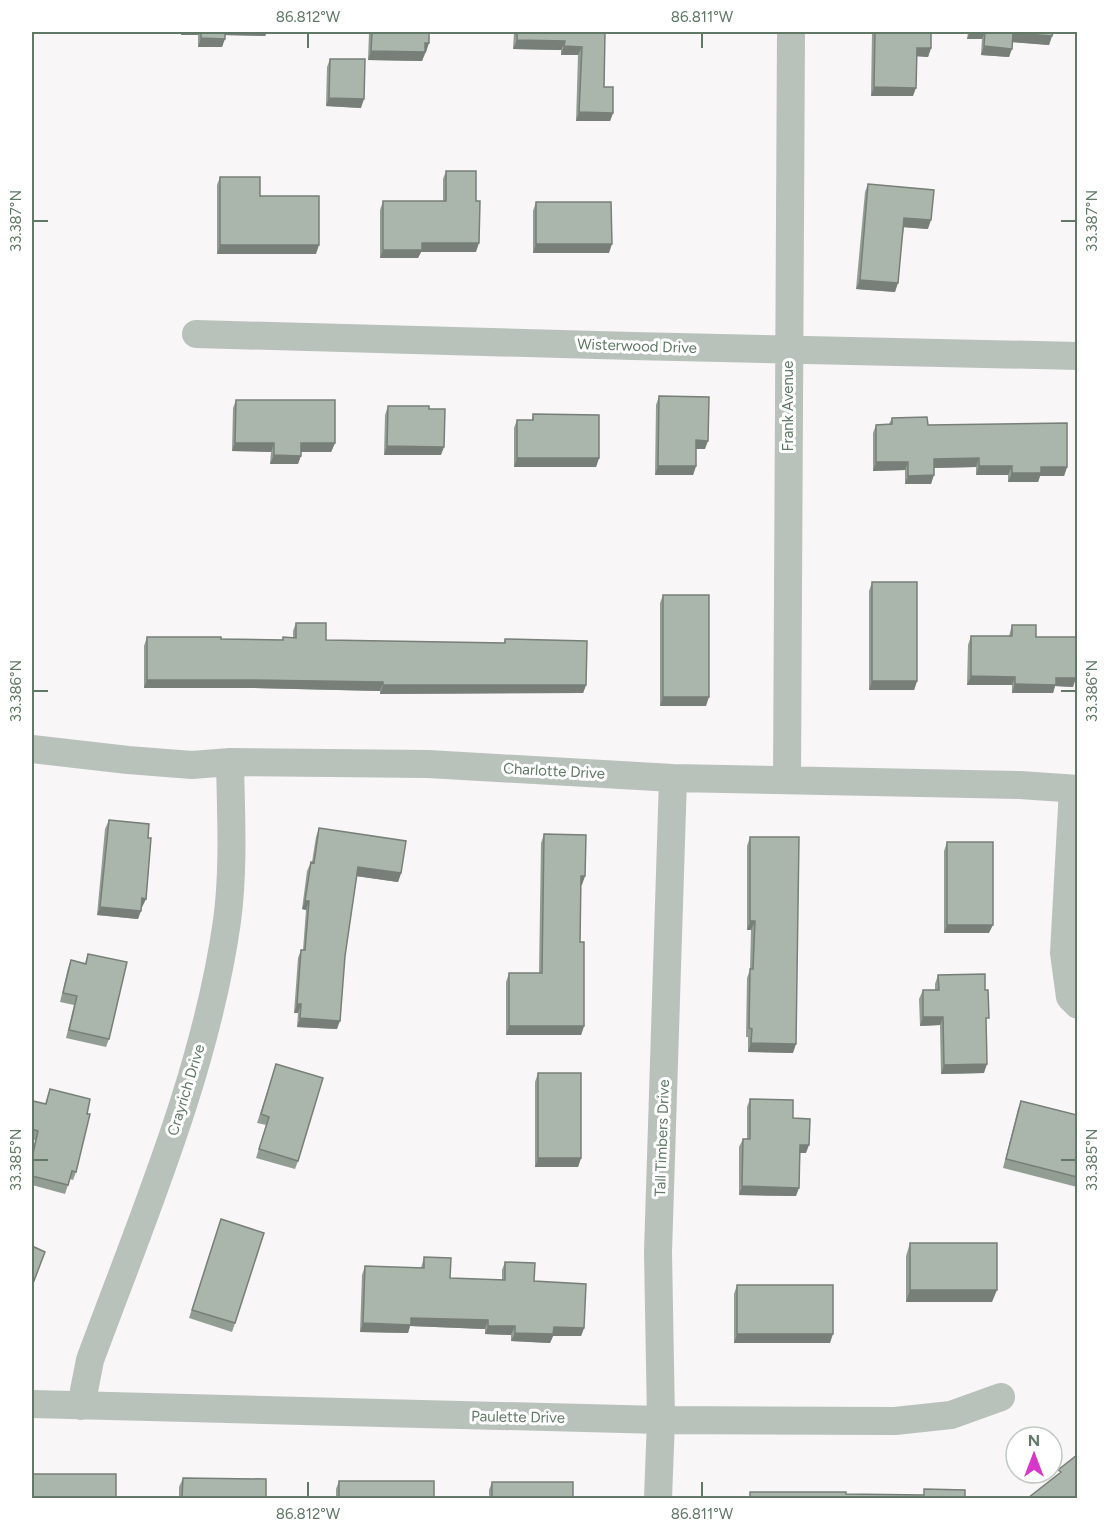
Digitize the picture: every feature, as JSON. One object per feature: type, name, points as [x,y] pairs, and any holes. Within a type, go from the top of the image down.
[{"type":"street","name":"Frank Avenue","points":[[787,780],[791,32]]},
{"type":"street","name":"Wisterwood Drive","points":[[196,334],[1077,356]]},
{"type":"street","name":"Charlotte Drive","points":[[32,749],[192,765],[230,762],[428,764],[673,778],[1020,785],[1075,789]]},
{"type":"street","name":"Crayrich Drive","points":[[81,1406],[90,1360],[187,1094],[211,1002],[227,921],[232,854],[230,762]]},
{"type":"street","name":"Tall Timbers Drive","points":[[658,1498],[661,1420],[658,1252],[673,778]]},
{"type":"street","points":[[1075,789],[1064,953],[1070,997],[1077,1005]]},
{"type":"street","name":"Paulette Drive","points":[[32,1404],[661,1420],[895,1421],[951,1415],[1001,1398]]},
{"type":"building","points":[[201,32],[225,32],[225,39],[201,38]]},
{"type":"building","points":[[372,32],[429,32],[429,43],[425,43],[425,52],[371,51]]},
{"type":"building","points":[[517,32],[605,32],[604,87],[613,87],[613,113],[579,112],[582,47],[564,46],[565,41],[517,40]]},
{"type":"building","points":[[875,32],[931,32],[931,48],[917,48],[916,88],[874,87]]},
{"type":"building","points":[[985,32],[1053,32],[1052,36],[1013,33],[1012,49],[984,46]]},
{"type":"building","points":[[330,59],[365,59],[364,99],[329,98]]},
{"type":"building","points":[[446,171],[476,171],[476,201],[480,201],[479,243],[422,243],[422,250],[383,250],[383,201],[446,201]]},
{"type":"building","points":[[220,177],[260,177],[260,196],[319,196],[319,245],[220,245]]},
{"type":"building","points":[[868,184],[934,190],[931,220],[904,218],[898,283],[860,280]]},
{"type":"building","points":[[536,202],[611,202],[612,244],[536,244]]},
{"type":"building","points":[[659,396],[709,397],[708,441],[696,440],[696,466],[658,466]]},
{"type":"building","points":[[236,400],[335,400],[335,443],[301,443],[301,456],[274,455],[274,443],[235,443]]},
{"type":"building","points":[[388,406],[429,406],[429,409],[445,409],[444,447],[387,446]]},
{"type":"building","points":[[533,414],[599,415],[599,458],[517,458],[517,420],[533,420]]},
{"type":"building","points":[[927,417],[928,425],[1067,423],[1067,467],[1041,467],[1041,473],[1012,473],[1012,466],[979,466],[979,458],[934,459],[934,475],[908,476],[908,462],[876,462],[876,425],[892,424],[892,418]]},
{"type":"building","points":[[872,582],[917,582],[917,681],[872,681]]},
{"type":"building","points":[[663,595],[709,595],[709,697],[663,697]]},
{"type":"building","points":[[296,623],[326,623],[326,640],[505,643],[505,639],[587,641],[586,685],[383,685],[383,682],[147,680],[147,637],[283,640],[283,637],[296,638]]},
{"type":"building","points":[[1012,625],[1036,625],[1036,637],[1077,637],[1076,678],[1056,678],[1056,685],[1015,684],[1015,677],[971,676],[971,636],[1012,636]]},
{"type":"building","points":[[109,820],[149,824],[148,838],[151,838],[146,899],[142,898],[141,911],[100,907]]},
{"type":"building","points":[[319,828],[406,841],[401,873],[358,867],[345,956],[340,1021],[300,1018],[301,1004],[297,1004],[301,950],[305,950],[309,901],[305,901]]},
{"type":"building","points":[[544,834],[586,835],[585,876],[581,876],[580,942],[584,942],[584,1026],[509,1026],[509,973],[542,973]]},
{"type":"building","points":[[750,837],[799,837],[796,1044],[751,1043],[750,969],[753,969],[755,921],[750,921]]},
{"type":"building","points":[[947,842],[993,842],[993,925],[947,925]]},
{"type":"building","points":[[88,954],[127,962],[109,1039],[69,1030],[77,996],[63,993],[71,960],[86,964]]},
{"type":"building","points":[[985,974],[989,1018],[986,1018],[987,1064],[944,1065],[943,1017],[923,1017],[923,990],[939,990],[938,975]]},
{"type":"building","points":[[276,1064],[323,1078],[298,1161],[259,1149],[269,1117],[261,1114]]},
{"type":"building","points":[[538,1073],[581,1073],[581,1158],[538,1158]]},
{"type":"building","points":[[50,1089],[90,1099],[87,1114],[90,1114],[76,1172],[72,1171],[68,1185],[32,1176],[32,1158],[38,1131],[32,1129],[33,1101],[46,1104]]},
{"type":"building","points":[[750,1099],[793,1100],[793,1118],[810,1119],[809,1145],[800,1145],[799,1188],[742,1186],[743,1139],[750,1139]]},
{"type":"building","points":[[1021,1101],[1077,1115],[1077,1177],[1006,1159]]},
{"type":"building","points":[[221,1219],[264,1233],[235,1323],[192,1310]]},
{"type":"building","points":[[910,1243],[997,1243],[997,1290],[910,1290]]},
{"type":"building","points":[[32,1246],[45,1252],[32,1286]]},
{"type":"building","points":[[424,1257],[451,1258],[450,1278],[505,1280],[505,1262],[535,1263],[534,1281],[586,1284],[584,1328],[554,1327],[553,1334],[515,1333],[515,1326],[488,1326],[488,1320],[411,1318],[411,1325],[363,1323],[365,1266],[424,1268]]},
{"type":"building","points":[[737,1285],[833,1285],[833,1334],[737,1334]]},
{"type":"building","points":[[1077,1455],[1077,1498],[1028,1498],[1044,1485],[1064,1485],[1064,1465]]},
{"type":"building","points":[[32,1474],[116,1474],[116,1498],[32,1498]]},
{"type":"building","points":[[183,1478],[266,1479],[266,1498],[182,1498]]},
{"type":"building","points":[[339,1481],[434,1481],[434,1498],[339,1498]]},
{"type":"building","points":[[492,1482],[573,1482],[573,1498],[492,1498]]},
{"type":"building","points":[[924,1489],[965,1490],[965,1498],[750,1498],[750,1492],[924,1495]]}]
